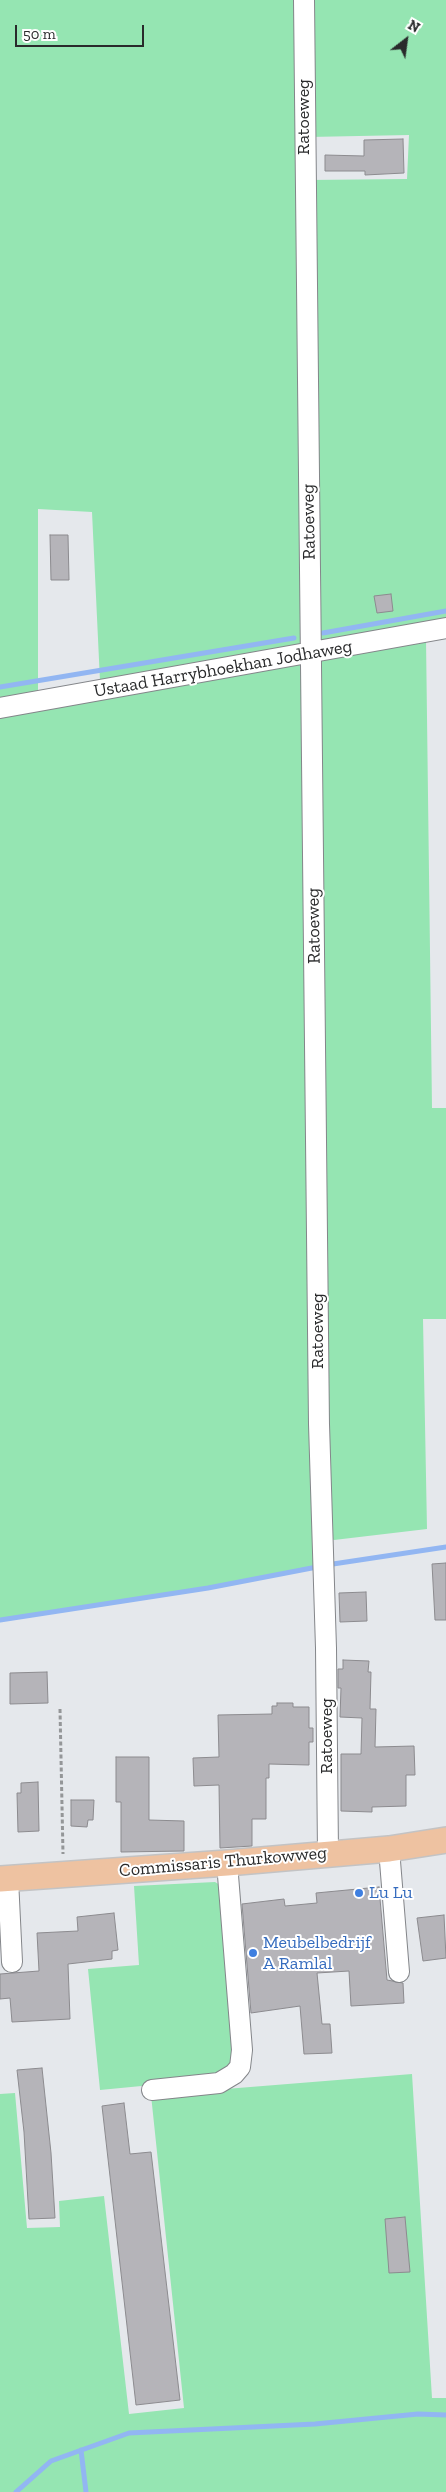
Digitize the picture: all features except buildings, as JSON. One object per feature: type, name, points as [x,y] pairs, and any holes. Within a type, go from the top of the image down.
[{"type":"main road","name":"Commissaris Thurkowweg","points":[[4,1879],[389,1849],[446,1840]]},
{"type":"street","name":"Ratoeweg","points":[[304,0],[319,1424],[326,1630],[328,1853]]},
{"type":"street","name":"Ustaad Harrybhoekhan Jodhaweg","points":[[0,708],[310,654],[446,628]]},
{"type":"street","points":[[389,1849],[399,1972]]},
{"type":"street","points":[[152,2090],[219,2083],[234,2074],[240,2067],[242,2050],[227,1863]]},
{"type":"street","points":[[4,1879],[12,1962]]},
{"type":"path","points":[[60,1709],[64,1874]]},
{"type":"green space","points":[[0,0],[298,0],[302,646],[100,681],[92,512],[38,509],[38,694],[0,700]]},
{"type":"green space","points":[[308,0],[446,0],[446,621],[323,641],[317,638],[308,180],[407,179],[409,135],[309,137]]},
{"type":"green space","points":[[426,639],[432,1108],[446,1108],[446,1319],[423,1319],[427,1529],[334,1540],[330,1537],[319,658]]},
{"type":"green space","points":[[304,659],[317,1567],[208,1588],[0,1620],[0,713]]},
{"type":"green space","points":[[215,1882],[220,1885],[238,2058],[214,2079],[100,2090],[88,1969],[139,1965],[134,1886]]},
{"type":"green space","points":[[412,2074],[432,2398],[446,2398],[446,2492],[0,2492],[0,2094],[15,2093],[27,2228],[60,2227],[59,2201],[104,2196],[129,2414],[184,2408],[151,2095]]},
{"type":"waterway","points":[[323,633],[446,611]]},
{"type":"waterway","points":[[0,687],[294,638]]},
{"type":"waterway","points":[[333,1564],[446,1547]]},
{"type":"waterway","points":[[0,1620],[208,1588],[317,1567]]},
{"type":"waterway","points":[[16,2492],[51,2461],[129,2433],[315,2424],[418,2414],[446,2415]]},
{"type":"waterway","points":[[81,2450],[86,2492]]},
{"type":"place","name":"Lu Lu","points":[[359,1893]]},
{"type":"place","name":"Meubelbedrijf A Ramlal","points":[[253,1953]]}]
